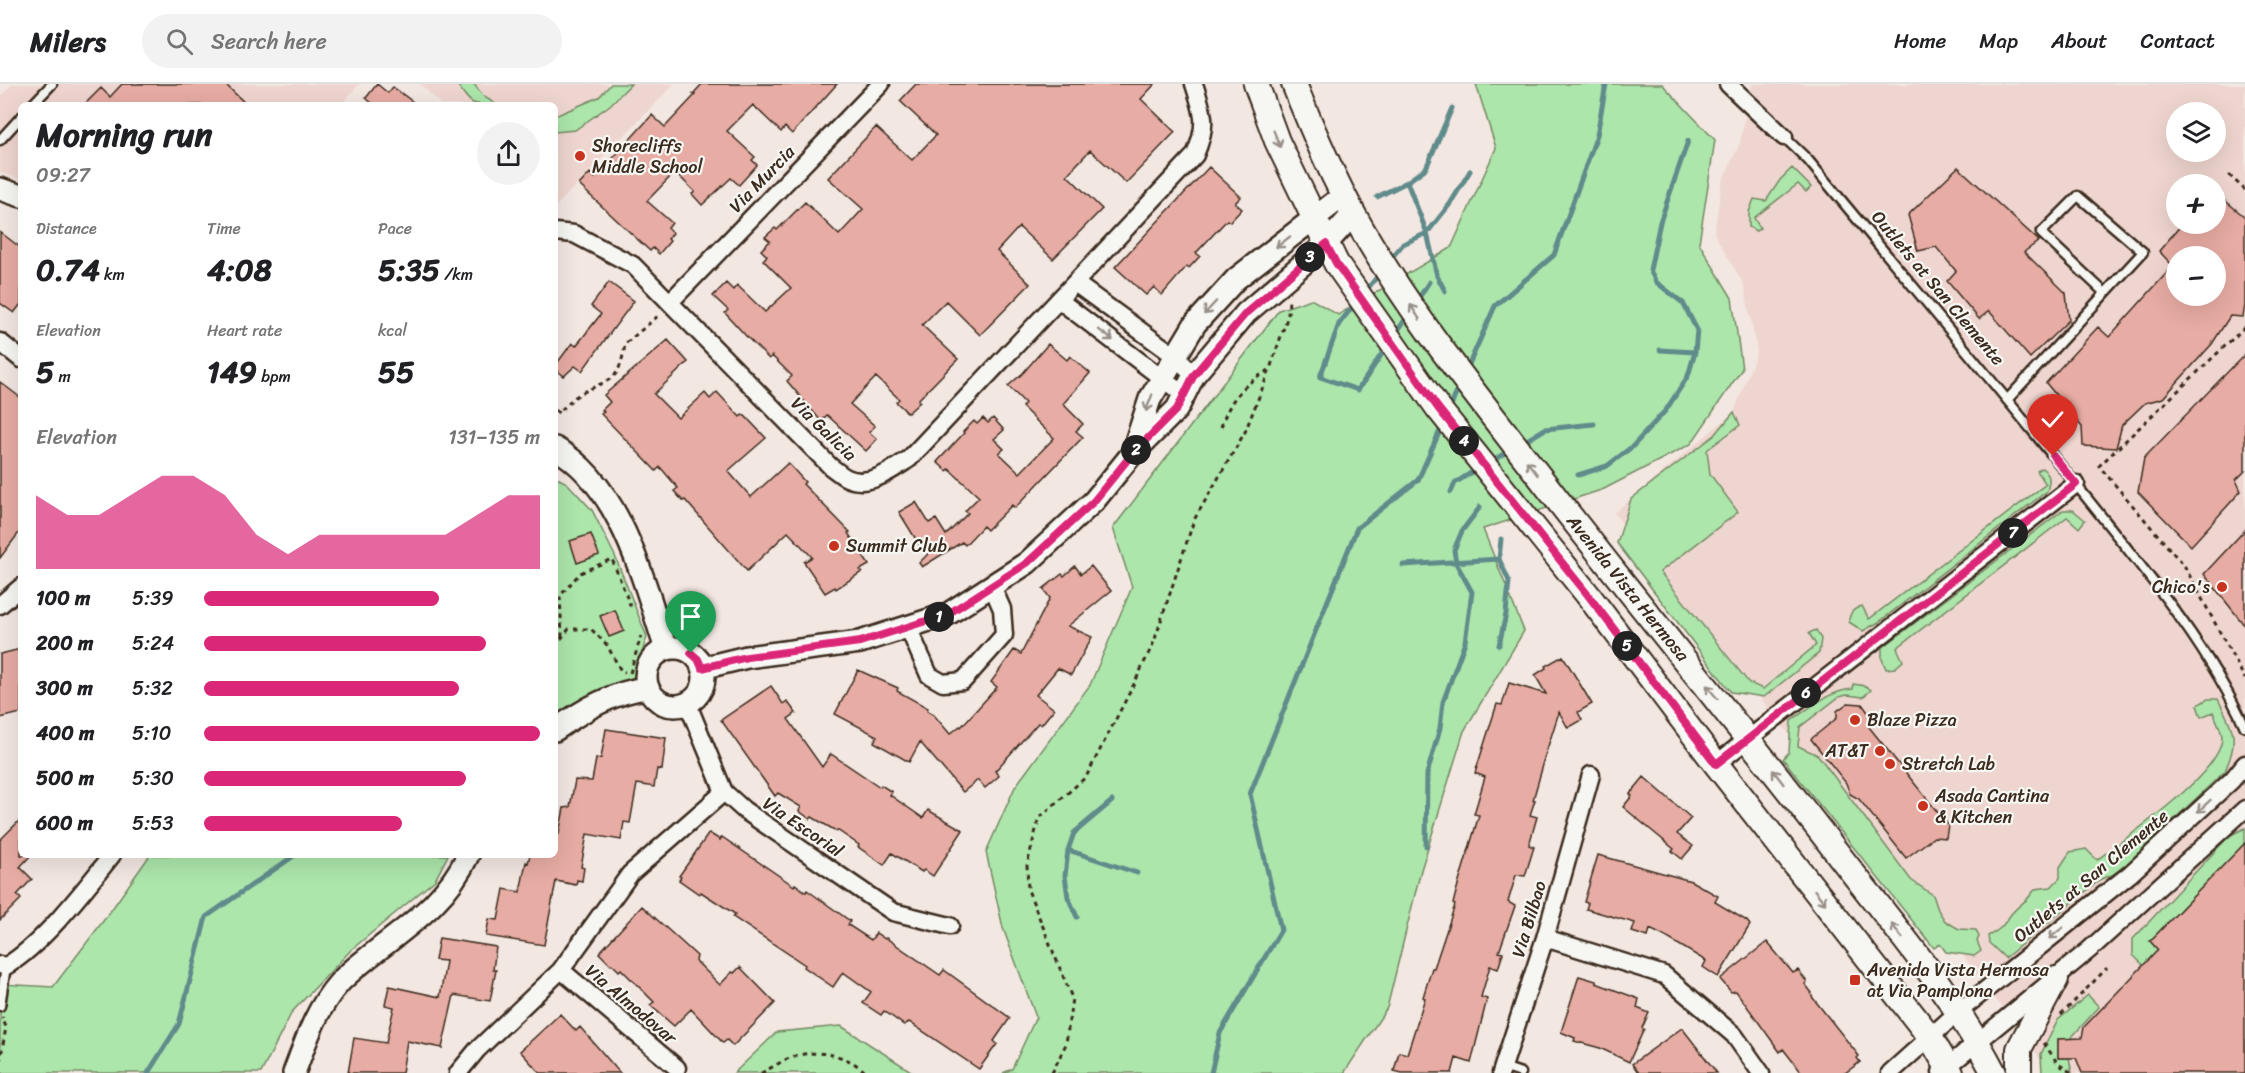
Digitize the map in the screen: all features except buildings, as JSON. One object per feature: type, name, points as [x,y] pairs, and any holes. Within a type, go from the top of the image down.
[{"type":"main road","name":"Avenida Vista Hermosa","points":[[1256,84],[1277,141],[1331,254],[1438,408],[1588,595],[1716,764],[1930,1037],[1946,1071]]},
{"type":"main road","name":"Avenida Vista Hermosa","points":[[1294,84],[1318,143],[1354,215],[1432,338],[1568,514],[1749,738],[1958,1012],[1978,1042],[1994,1073]]},
{"type":"main road","points":[[2019,1073],[2019,1049],[2056,979]]},
{"type":"street","name":"Via Murcia","points":[[671,301],[881,84]]},
{"type":"street","name":"Via Galicia","points":[[558,232],[574,234],[633,265],[671,301],[831,467],[849,479],[868,480],[887,474],[909,459],[1195,155],[1204,134],[1204,112],[1194,84]]},
{"type":"street","name":"Outlets at San Clemente","points":[[1728,84],[1784,137]]},
{"type":"street","points":[[0,189],[18,195]]},
{"type":"street","points":[[1132,454],[1150,399],[1161,378],[1195,324],[1236,279],[1314,218],[1354,215]]},
{"type":"street","points":[[702,668],[747,657],[860,642],[908,627],[948,614],[1027,563],[1094,501],[1132,454],[1177,409],[1194,375],[1246,313],[1331,254],[1354,215]]},
{"type":"street","points":[[1075,283],[1175,356],[1194,375]]},
{"type":"street","points":[[1059,300],[1184,395]]},
{"type":"street","points":[[0,342],[18,357]]},
{"type":"street","points":[[558,450],[582,467],[610,503],[628,541],[666,649]]},
{"type":"street","points":[[1716,764],[2076,484]]},
{"type":"street","points":[[908,627],[928,675],[943,683],[963,681],[1004,635],[1002,609],[992,586]]},
{"type":"street","points":[[0,605],[18,590]]},
{"type":"street","points":[[666,649],[682,649],[691,653],[698,659],[702,668],[703,684],[699,692],[687,702],[669,705],[653,696],[648,688],[646,670],[655,655],[666,649]]},
{"type":"street","points":[[558,728],[593,706],[634,689],[648,688]]},
{"type":"street","name":"Via Escorial","points":[[687,702],[724,792],[744,810],[893,912],[950,926]]},
{"type":"street","name":"Outlets at San Clemente","points":[[1890,1073],[1958,1012],[2130,874],[2232,780],[2245,764]]},
{"type":"street","name":"Via Bilbao","points":[[1502,1070],[1545,938],[1591,775]]},
{"type":"street","points":[[458,1073],[477,1050],[561,970],[630,874],[724,792]]},
{"type":"street","points":[[1946,1071],[2056,979],[2245,809]]},
{"type":"street","points":[[3,966],[19,958],[34,944],[110,858]]},
{"type":"street","points":[[294,1073],[313,1023],[331,993],[349,972],[432,907],[449,888],[466,858]]},
{"type":"street","points":[[1545,938],[1664,975],[1734,1035],[1761,1073]]},
{"type":"street","name":"Via Almodovar","points":[[561,970],[677,1068]]},
{"type":"lane","points":[[35,102],[52,84]]},
{"type":"lane","points":[[0,140],[18,120]]},
{"type":"lane","name":"Outlets at San Clemente","points":[[1784,137],[1808,160],[2162,591],[2222,683],[2245,727]]},
{"type":"lane","points":[[2007,400],[2143,252],[2078,196],[2041,233],[2105,293]]},
{"type":"lane","points":[[0,1006],[3,966]]},
{"type":"lane","points":[[1502,1070],[1521,1073]]},
{"type":"path","points":[[2229,176],[2245,190]]},
{"type":"path","points":[[1052,1073],[1066,1044],[1072,998],[1028,890],[1027,865],[1039,818],[1086,777],[1154,642],[1194,520],[1245,432],[1270,369],[1288,315],[1290,302],[1287,296]]},
{"type":"path","points":[[558,412],[581,393],[612,380],[622,364],[625,344],[649,326],[671,301]]},
{"type":"path","points":[[2245,327],[2098,466],[2185,567],[2245,679]]},
{"type":"path","points":[[1221,427],[1228,405],[1248,382],[1270,369]]},
{"type":"path","points":[[562,637],[560,596],[580,573],[612,559],[633,614]]},
{"type":"path","points":[[558,642],[569,629],[591,629],[607,645],[621,671],[630,674],[642,636]]},
{"type":"path","points":[[2240,671],[2245,669]]},
{"type":"path","points":[[2055,1022],[2107,968]]},
{"type":"path","points":[[0,1011],[6,1027],[0,1062]]},
{"type":"path","points":[[2040,1037],[2058,1064],[2073,1073]]},
{"type":"path","points":[[761,1073],[795,1056],[829,1053],[856,1063],[866,1073]]},
{"type":"shaded area","points":[[12,84],[359,84],[344,102],[18,102],[18,179],[0,172],[0,97]]},
{"type":"shaded area","name":"Shorecliffs Middle School","points":[[420,84],[674,84],[558,204],[558,102],[439,102]]},
{"type":"shaded area","points":[[1752,84],[2245,84],[2245,1073],[2041,1073],[2040,1059],[2030,1044],[1949,937],[1614,513],[1734,412],[1757,351],[1744,285],[1714,233],[1722,182],[1740,143]]},
{"type":"green space","points":[[457,84],[474,84],[483,96],[492,102],[471,102]]},
{"type":"green space","points":[[611,84],[631,84],[610,105],[575,130],[558,132],[558,115],[599,97]]},
{"type":"green space","points":[[1476,84],[1662,84],[1715,140],[1699,243],[1732,298],[1742,369],[1691,444],[1604,489],[1483,529],[1524,631],[1464,731],[1421,870],[1387,1008],[1344,1073],[1003,1073],[1012,1069],[1036,1017],[1003,928],[986,852],[1015,787],[1090,685],[1132,587],[1113,528],[1279,310],[1311,299],[1338,315],[1451,248],[1496,148]]},
{"type":"green space","points":[[1792,168],[1811,187],[1806,192],[1798,184],[1754,218],[1760,228],[1756,231],[1749,227],[1749,212],[1754,199],[1766,201],[1780,180]]},
{"type":"green space","points":[[1734,412],[1740,425],[1707,450],[1710,474],[1738,512],[1660,572],[1749,683],[1763,689],[1816,645],[1809,633],[1816,630],[1821,639],[1819,653],[1764,697],[1731,692],[1617,543],[1631,499],[1715,435]]},
{"type":"green space","points":[[2042,468],[2049,478],[2047,491],[1879,622],[1863,631],[1849,622],[1852,612],[1862,606],[1869,619],[2046,484],[2037,471]]},
{"type":"green space","points":[[558,478],[567,483],[592,510],[615,556],[647,637],[634,677],[558,717]]},
{"type":"green space","points":[[2063,510],[2073,510],[2085,520],[2079,528],[2067,517],[1897,648],[1903,661],[1895,668],[1886,669],[1882,659],[1882,648]]},
{"type":"green space","points":[[1853,684],[1866,686],[1871,690],[1863,697],[1847,695],[1839,697],[1800,727],[1798,746],[1818,755],[1911,880],[1933,895],[1945,921],[1959,929],[1976,930],[1981,951],[1974,956],[1946,952],[1940,944],[1934,948],[1783,759],[1789,752],[1791,721],[1828,696],[1853,689]]},
{"type":"green space","points":[[2208,699],[2218,699],[2233,734],[2232,750],[2225,771],[2126,865],[2112,875],[2101,879],[2005,958],[1989,943],[1988,936],[2002,926],[2035,889],[2051,887],[2060,878],[2060,867],[2070,852],[2086,849],[2097,860],[2170,804],[2206,769],[2217,753],[2222,738],[2213,712],[2201,717],[2197,705]]},
{"type":"green space","points":[[2245,828],[2245,843],[2150,941],[2158,950],[2144,966],[2133,955],[2133,939],[2229,836]]},
{"type":"green space","points":[[148,858],[446,858],[435,880],[351,950],[292,1012],[261,1073],[0,1073],[0,984],[53,987]]},
{"type":"green space","points":[[2088,995],[2099,1007],[2070,1039],[2058,1039],[2058,1058],[2069,1058],[2072,1073],[2042,1073],[2041,1054],[2058,1020]]},
{"type":"green space","points":[[841,1026],[914,1073],[734,1073],[777,1032]]},
{"type":"waterway","points":[[1466,371],[1495,306],[1554,255],[1597,135],[1606,84]]},
{"type":"waterway","points":[[1377,197],[1407,182],[1426,168],[1452,108]]},
{"type":"waterway","points":[[1578,475],[1607,466],[1633,446],[1666,410],[1688,376],[1695,352],[1697,330],[1683,303],[1656,282],[1650,270],[1660,222],[1688,141]]},
{"type":"waterway","points":[[1388,262],[1403,244],[1427,233],[1450,204],[1470,171]]},
{"type":"waterway","points":[[1407,182],[1427,233],[1437,276],[1445,291]]},
{"type":"waterway","points":[[1364,293],[1381,272]]},
{"type":"waterway","points":[[1417,301],[1429,282]]},
{"type":"waterway","points":[[1356,302],[1339,324],[1320,377],[1358,390],[1387,346]]},
{"type":"waterway","points":[[1394,336],[1409,314]]},
{"type":"waterway","points":[[1660,350],[1695,352]]},
{"type":"waterway","points":[[1449,410],[1460,385]]},
{"type":"waterway","points":[[1211,1073],[1220,1033],[1281,930],[1250,794],[1357,528],[1418,480],[1443,424]]},
{"type":"waterway","points":[[1522,443],[1545,429],[1594,424]]},
{"type":"waterway","points":[[1491,462],[1511,449]]},
{"type":"waterway","points":[[1451,492],[1455,483],[1477,469]]},
{"type":"waterway","points":[[1426,846],[1427,774],[1440,728],[1443,702],[1465,642],[1472,592],[1456,563],[1454,550],[1462,531],[1480,507]]},
{"type":"waterway","points":[[1499,645],[1506,614],[1509,581],[1499,559],[1501,539]]},
{"type":"waterway","points":[[1403,565],[1499,559]]},
{"type":"waterway","points":[[1077,917],[1068,897],[1065,876],[1068,850],[1074,833],[1112,801]]},
{"type":"waterway","points":[[1068,850],[1137,873]]},
{"type":"waterway","points":[[148,1073],[179,1024],[206,917],[291,858]]},
{"type":"place","name":"Shorecliffs Middle School","points":[[580,156]]},
{"type":"place","name":"Summit Club","points":[[834,546]]},
{"type":"place","name":"Chico's","points":[[2222,587]]},
{"type":"place","name":"Blaze Pizza","points":[[1855,720]]},
{"type":"place","name":"AT&T","points":[[1880,751]]},
{"type":"place","name":"Stretch Lab","points":[[1890,764]]},
{"type":"place","name":"Asada Cantina & Kitchen","points":[[1923,806]]},
{"type":"place","name":"Avenida Vista Hermosa at Via Pamplona","points":[[1855,980]]},
{"type":"route","points":[[691,653],[698,659],[702,668],[747,657],[860,642],[948,614],[1027,563],[1094,501],[1132,454],[1177,409],[1194,375],[1246,313],[1326,244],[1336,263],[1438,408],[1588,595],[1716,764],[2076,484],[2053,456]]}]
